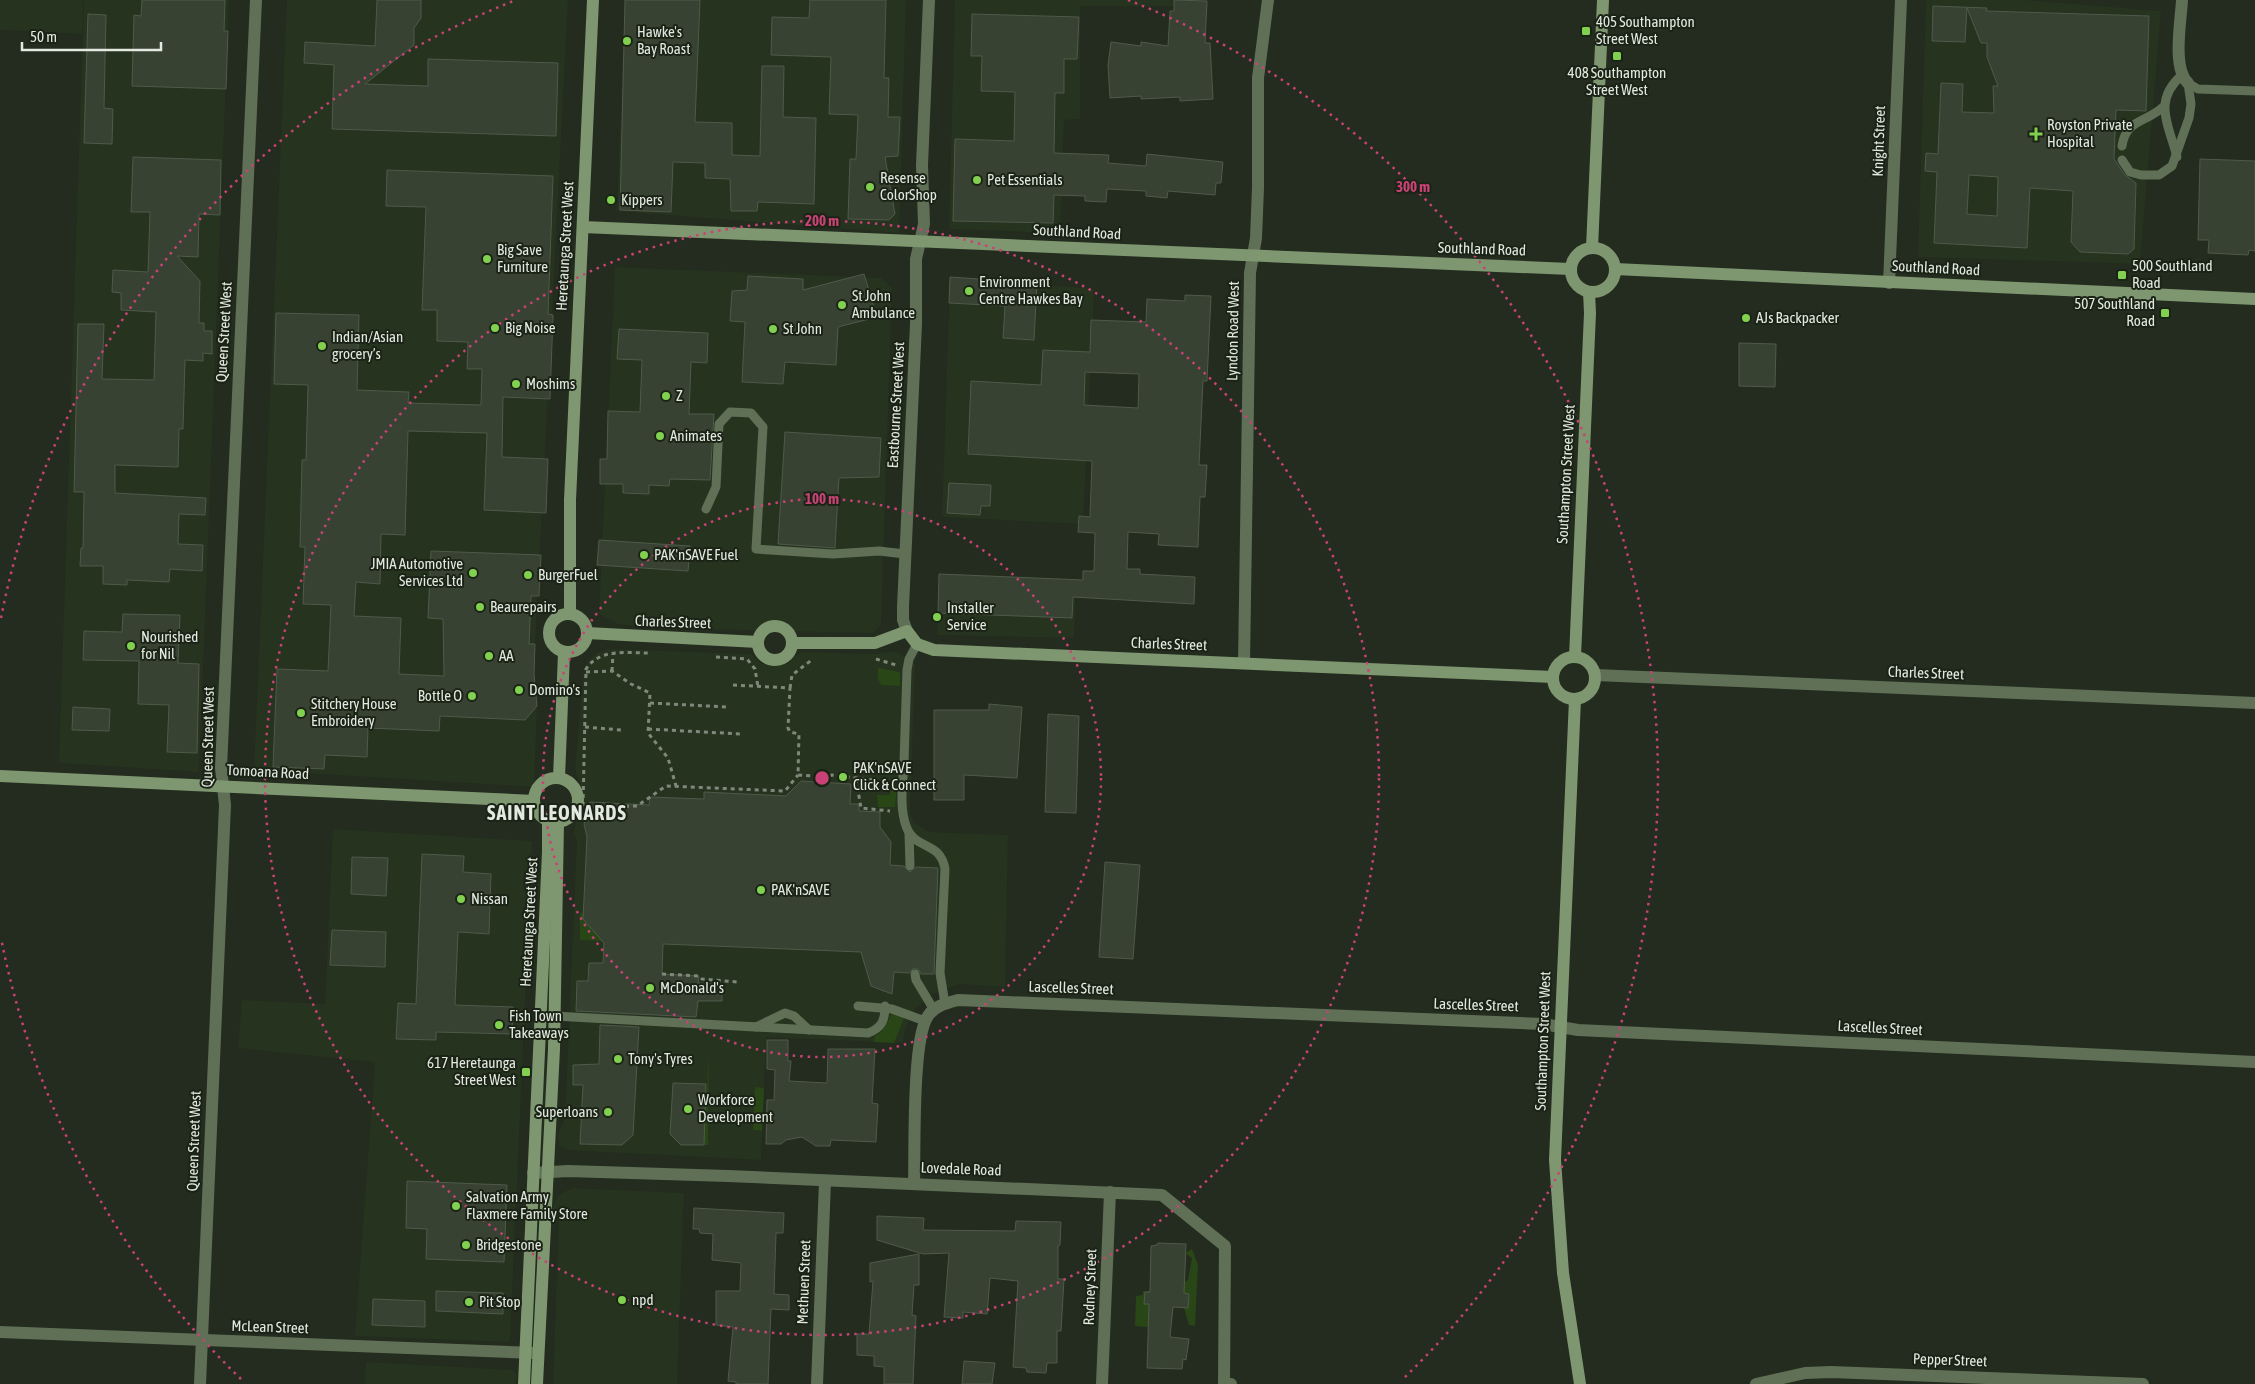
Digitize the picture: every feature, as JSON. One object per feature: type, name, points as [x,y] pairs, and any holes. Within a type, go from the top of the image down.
[{"type":"main road","name":"Heretaunga Street West","points":[[570,614],[570,500],[593,0]]},
{"type":"main road","points":[[1592,248],[1604,0]]},
{"type":"main road","name":"Southland Road","points":[[583,227],[1570,269]]},
{"type":"main road","points":[[1592,248],[1605,251],[1610,256],[1615,269],[1614,277],[1604,289],[1589,292],[1573,282],[1570,269],[1571,263],[1579,252],[1592,248]]},
{"type":"main road","name":"Southland Road","points":[[1615,269],[1889,283],[2255,298]]},
{"type":"main road","name":"Southampton Street West","points":[[1575,657],[1590,313],[1589,292]]},
{"type":"main road","points":[[570,614],[580,618],[585,624],[587,633],[581,648],[575,652],[564,653],[552,645],[548,634],[556,617],[570,614]]},
{"type":"main road","points":[[776,626],[787,630],[793,643],[787,656],[775,660],[761,653],[758,642],[765,629],[776,626]]},
{"type":"main road","points":[[793,643],[875,643],[907,631],[917,644]]},
{"type":"main road","name":"Charles Street","points":[[587,633],[758,642]]},
{"type":"main road","name":"Charles Street","points":[[917,644],[934,650],[1553,677]]},
{"type":"main road","points":[[560,778],[564,653]]},
{"type":"main road","points":[[1575,657],[1587,661],[1595,675],[1591,690],[1587,694],[1575,698],[1562,694],[1554,684],[1553,677],[1562,660],[1575,657]]},
{"type":"main road","name":"Southampton Street West","points":[[1575,698],[1555,1160],[1563,1273],[1580,1384]]},
{"type":"main road","name":"Tomoana Road","points":[[0,776],[534,801]]},
{"type":"main road","points":[[560,778],[574,787],[580,806],[571,816],[553,822],[538,812],[534,801],[536,791],[543,783],[560,778]]},
{"type":"main road","name":"Heretaunga Street West","points":[[524,1384],[531,1353],[548,1172],[557,946],[553,822]]},
{"type":"main road","name":"Heretaunga Street West","points":[[537,1384],[531,1353],[533,1173],[548,862],[553,822]]},
{"type":"street","name":"Queen Street West","points":[[200,1384],[225,805],[221,768],[256,0]]},
{"type":"street","name":"Eastbourne Street West","points":[[907,631],[903,620],[905,554],[916,324],[916,259],[924,224],[922,165],[929,0]]},
{"type":"street","name":"Lyndon Road West","points":[[1244,663],[1250,272],[1256,238],[1258,78],[1268,0]]},
{"type":"street","name":"Knight Street","points":[[1889,283],[1901,0]]},
{"type":"street","points":[[2182,0],[2179,64],[2185,79]]},
{"type":"street","name":"Charles Street","points":[[1595,675],[2255,703]]},
{"type":"street","name":"Lascelles Street","points":[[939,1006],[958,1000],[1543,1024],[1578,1030],[2255,1062]]},
{"type":"street","points":[[914,1183],[919,1041],[925,1021],[939,1006]]},
{"type":"street","name":"Lovedale Road","points":[[533,1173],[719,1176],[1162,1195],[1225,1246],[1224,1384],[1231,1384]]},
{"type":"street","name":"Methuen Street","points":[[817,1384],[824,1182]]},
{"type":"street","name":"Rodney Street","points":[[1102,1384],[1110,1192]]},
{"type":"street","name":"McLean Street","points":[[0,1332],[531,1353]]},
{"type":"street","name":"Pepper Street","points":[[1756,1384],[1805,1373],[1831,1372],[1955,1380],[2143,1384]]},
{"type":"lane","points":[[2185,79],[2198,89],[2255,91]]},
{"type":"lane","points":[[2177,157],[2164,107],[2169,88],[2185,79]]},
{"type":"lane","points":[[2122,160],[2130,172],[2141,176],[2159,175],[2172,166],[2177,157],[2189,118],[2191,104],[2185,79]]},
{"type":"lane","points":[[2122,146],[2128,128],[2154,115],[2164,107]]},
{"type":"lane","points":[[706,509],[716,487],[719,424],[730,412],[751,413],[763,427],[756,548],[833,554],[880,551],[905,554]]},
{"type":"lane","points":[[910,866],[909,832],[903,812],[908,659],[917,644]]},
{"type":"lane","points":[[909,832],[916,840],[943,857],[945,869],[939,1006]]},
{"type":"lane","points":[[915,974],[916,980],[939,1006]]},
{"type":"lane","points":[[858,1006],[885,1007],[925,1021]]},
{"type":"lane","points":[[554,1016],[868,1033],[876,1030],[882,1024],[885,1007]]},
{"type":"lane","points":[[756,1027],[785,1013],[794,1016],[809,1030]]},
{"type":"path","points":[[612,671],[613,654]]},
{"type":"path","points":[[649,654],[602,655],[591,662],[586,672],[580,806],[636,806],[666,786],[785,790],[798,775],[799,734],[790,732],[788,728],[792,675],[820,656]]},
{"type":"path","points":[[708,657],[747,659],[755,669],[758,687]]},
{"type":"path","points":[[870,659],[908,668]]},
{"type":"path","points":[[586,672],[612,671],[631,684],[650,693],[648,732],[668,758],[676,786]]},
{"type":"path","points":[[732,685],[790,688]]},
{"type":"path","points":[[650,703],[727,707]]},
{"type":"path","points":[[585,727],[621,730]]},
{"type":"path","points":[[648,729],[741,734]]},
{"type":"path","points":[[798,775],[827,777],[832,775],[872,780]]},
{"type":"path","points":[[856,779],[861,808],[903,812]]},
{"type":"path","points":[[662,974],[698,976],[702,979],[738,982]]},
{"type":"shaded area","points":[[0,0],[83,0],[82,34],[0,30]]},
{"type":"shaded area","points":[[84,0],[229,0],[199,772],[59,763]]},
{"type":"shaded area","points":[[287,0],[568,0],[535,644],[534,674],[537,706],[534,787],[254,770]]},
{"type":"shaded area","points":[[625,0],[906,0],[899,233],[617,211]]},
{"type":"shaded area","points":[[955,0],[1175,0],[1174,6],[1080,6],[1080,119],[1064,120],[1060,233],[949,229]]},
{"type":"shaded area","name":"Royston Private Hospital","points":[[1926,0],[2025,0],[2161,11],[2140,264],[1918,257]]},
{"type":"shaded area","points":[[615,267],[881,278],[892,287],[881,625],[873,633],[651,628],[618,624],[599,614]]},
{"type":"shaded area","points":[[950,277],[1094,289],[1083,524],[942,517]]},
{"type":"shaded area","points":[[939,573],[1076,579],[1074,638],[937,635]]},
{"type":"shaded area","points":[[608,649],[751,654],[762,664],[788,664],[794,656],[803,652],[876,654],[892,651],[903,655],[915,664],[910,814],[915,823],[929,832],[1008,835],[1005,987],[960,984],[934,993],[915,1009],[905,1029],[903,1043],[766,1037],[761,1160],[567,1150],[559,1145],[558,1134],[565,1118],[577,839],[573,834],[582,800],[575,769],[584,668],[589,660],[598,652]]},
{"type":"shaded area","points":[[333,829],[532,841],[510,1342],[355,1336],[375,1062],[238,1048],[242,1000],[325,1004]]},
{"type":"shaded area","points":[[573,1188],[684,1193],[677,1384],[553,1384],[559,1222],[551,1214],[555,1201],[562,1193]]},
{"type":"shaded area","points":[[366,1362],[513,1370],[517,1376],[515,1384],[365,1384]]},
{"type":"green space","points":[[878,668],[900,672],[900,686],[881,685],[878,679]]},
{"type":"green space","points":[[890,785],[897,786],[895,807],[878,807],[877,795],[890,795]]},
{"type":"green space","points":[[580,913],[584,913],[603,941],[580,940]]},
{"type":"green space","points":[[892,1012],[904,1018],[894,1043],[874,1042],[875,1036],[883,1029]]},
{"type":"green space","points":[[709,1051],[708,1145],[704,1145]]},
{"type":"green space","points":[[755,1087],[764,1088],[762,1131],[753,1130]]},
{"type":"green space","points":[[1192,1249],[1198,1265],[1195,1326],[1189,1325],[1184,1308],[1188,1308],[1189,1294],[1168,1292],[1188,1280],[1192,1258],[1185,1253]]},
{"type":"green space","points":[[1143,1291],[1161,1292],[1150,1296],[1148,1327],[1135,1326],[1136,1296],[1143,1295]]},
{"type":"building","points":[[142,0],[225,0],[224,31],[228,31],[226,89],[132,86],[134,15],[141,16]]},
{"type":"building","points":[[377,0],[421,0],[421,18],[414,28],[414,45],[365,84],[428,86],[428,59],[558,63],[556,136],[332,129],[334,65],[304,63],[305,42],[375,46]]},
{"type":"building","points":[[625,0],[700,0],[695,122],[732,123],[732,155],[760,156],[762,66],[784,66],[783,117],[816,118],[814,204],[758,202],[757,211],[731,211],[730,179],[705,178],[705,163],[673,162],[671,212],[620,210]]},
{"type":"building","points":[[810,0],[886,0],[884,78],[889,78],[888,117],[900,117],[898,156],[885,157],[895,214],[889,220],[848,219],[850,159],[856,159],[858,115],[829,114],[831,57],[771,55],[772,17],[809,18]]},
{"type":"building","points":[[1174,0],[1207,1],[1205,43],[1210,43],[1213,99],[1180,101],[1180,97],[1141,99],[1141,96],[1110,98],[1108,65],[1111,42],[1141,46],[1141,42],[1168,46],[1170,11],[1174,11]]},
{"type":"building","name":"Royston Private Hospital","points":[[1933,6],[1987,8],[1986,11],[2149,16],[2146,111],[2116,110],[2114,159],[2125,175],[2136,183],[2134,249],[2128,254],[2080,252],[2071,242],[2073,191],[2030,188],[2027,248],[1934,243],[1937,172],[1925,171],[1926,153],[1938,154],[1941,83],[1963,84],[1962,112],[1994,113],[1993,86],[1998,86],[1987,57],[1987,43],[1981,43],[1967,8],[1965,42],[1932,41]],"holes":[[[1969,175],[1998,177],[1997,216],[1967,214]]]},
{"type":"building","points":[[88,14],[106,15],[104,108],[113,109],[112,144],[84,143]]},
{"type":"building","points":[[972,14],[1079,17],[1077,59],[1064,59],[1064,93],[1055,93],[1054,153],[1109,155],[1108,163],[1146,166],[1147,154],[1223,162],[1221,183],[1216,183],[1215,195],[1168,191],[1167,198],[1146,196],[1146,191],[1107,189],[1106,202],[1085,201],[1085,196],[1054,195],[1053,223],[953,221],[955,139],[1014,141],[1015,92],[981,91],[982,56],[971,56]]},
{"type":"building","points":[[133,157],[221,160],[220,215],[199,214],[198,257],[177,256],[200,281],[199,323],[204,323],[204,331],[212,331],[212,354],[203,353],[203,361],[185,360],[183,429],[179,429],[178,467],[115,465],[115,493],[206,498],[205,515],[179,514],[178,544],[203,545],[202,571],[170,569],[169,582],[127,580],[127,585],[103,584],[103,566],[80,566],[81,548],[83,548],[84,492],[74,492],[78,324],[104,324],[102,379],[154,380],[156,312],[121,310],[121,293],[112,292],[113,270],[148,272],[150,212],[131,212]]},
{"type":"building","points":[[2200,159],[2255,161],[2255,251],[2249,250],[2248,255],[2208,253],[2209,240],[2198,240]]},
{"type":"building","points":[[387,170],[553,176],[548,314],[553,315],[550,399],[503,397],[502,457],[548,459],[546,513],[484,510],[487,433],[408,431],[405,535],[381,534],[380,584],[356,582],[354,616],[401,618],[399,674],[444,676],[443,619],[428,618],[431,551],[541,555],[539,596],[531,596],[529,644],[535,644],[534,674],[537,706],[525,720],[440,716],[439,731],[368,728],[367,757],[325,755],[324,769],[273,767],[277,669],[328,671],[331,605],[303,604],[305,547],[300,547],[302,460],[306,460],[308,385],[274,384],[276,313],[359,315],[357,390],[409,392],[408,403],[481,405],[482,369],[467,369],[468,342],[437,341],[437,310],[422,310],[426,207],[386,206]]},
{"type":"building","name":"St John","points":[[864,274],[877,317],[838,327],[836,365],[785,362],[783,384],[742,382],[745,322],[730,321],[732,291],[747,290],[748,276],[803,279],[803,290]]},
{"type":"building","points":[[950,277],[1037,283],[1034,340],[1003,338],[1005,306],[949,303]]},
{"type":"building","points":[[1185,295],[1211,296],[1207,381],[1203,381],[1199,465],[1207,465],[1205,497],[1200,497],[1198,547],[1158,545],[1159,534],[1128,532],[1127,569],[1140,569],[1140,574],[1195,577],[1194,604],[1073,597],[1072,618],[938,613],[939,574],[1083,580],[1083,571],[1094,571],[1095,533],[1078,532],[1079,516],[1090,517],[1092,461],[968,454],[971,381],[1041,385],[1043,350],[1090,352],[1091,320],[1146,322],[1147,299],[1185,301]],"holes":[[[1085,372],[1139,374],[1138,408],[1084,405]]]},
{"type":"building","points":[[619,329],[708,333],[707,363],[691,362],[689,414],[714,414],[710,480],[670,479],[669,486],[649,485],[649,494],[623,493],[623,484],[600,484],[600,459],[607,459],[608,411],[640,412],[642,360],[617,359]]},
{"type":"building","points":[[1739,343],[1776,344],[1775,387],[1739,386]]},
{"type":"building","points":[[785,432],[881,438],[879,477],[839,478],[835,548],[778,544]]},
{"type":"building","points":[[949,483],[991,485],[990,506],[981,506],[980,515],[947,513]]},
{"type":"building","name":"PAK'nSAVE Fuel","points":[[599,540],[690,546],[688,571],[597,565]]},
{"type":"building","points":[[123,614],[180,615],[178,663],[199,664],[197,753],[167,752],[169,705],[138,704],[139,661],[83,660],[84,631],[122,632]]},
{"type":"building","points":[[989,704],[1022,707],[1017,778],[964,775],[964,800],[934,800],[934,710],[989,710]]},
{"type":"building","points":[[73,707],[110,709],[109,731],[72,730]]},
{"type":"building","points":[[1048,714],[1079,716],[1076,813],[1045,812]]},
{"type":"building","name":"PAK'nSAVE","points":[[801,781],[851,784],[850,804],[859,804],[859,811],[880,812],[880,827],[891,842],[890,865],[904,866],[910,872],[916,867],[938,868],[934,974],[921,974],[919,970],[914,968],[909,973],[894,972],[892,994],[871,986],[861,952],[663,944],[662,974],[699,976],[698,983],[722,984],[722,1001],[698,1001],[696,1017],[576,1011],[577,981],[588,981],[589,963],[603,963],[604,943],[583,919],[587,837],[584,824],[590,802],[649,805],[650,797],[704,799],[704,792],[786,796]]},
{"type":"building","points":[[422,854],[464,856],[463,872],[491,874],[489,934],[458,932],[455,1005],[513,1007],[512,1034],[436,1032],[436,1040],[396,1039],[398,1003],[416,1004]]},
{"type":"building","points":[[352,857],[388,858],[386,896],[351,894]]},
{"type":"building","points":[[1105,862],[1140,865],[1133,959],[1099,957]]},
{"type":"building","points":[[332,930],[386,932],[385,967],[330,965]]},
{"type":"building","points":[[600,1025],[639,1027],[633,1135],[622,1145],[580,1144],[583,1085],[573,1085],[573,1065],[599,1064]]},
{"type":"building","points":[[767,1040],[788,1040],[788,1061],[791,1061],[789,1081],[827,1083],[828,1049],[875,1049],[872,1103],[878,1104],[876,1142],[831,1140],[830,1146],[816,1146],[802,1137],[786,1140],[781,1144],[766,1144],[767,1100],[774,1100],[775,1070],[767,1069]]},
{"type":"building","name":"Workforce Development","points":[[673,1083],[706,1084],[704,1145],[681,1145],[670,1134]]},
{"type":"building","name":"Salvation Army Flaxmere Family Store","points":[[407,1181],[507,1185],[504,1262],[426,1259],[427,1229],[406,1228]]},
{"type":"building","points":[[694,1208],[784,1213],[783,1233],[776,1233],[774,1294],[789,1295],[789,1310],[771,1309],[768,1384],[736,1384],[736,1382],[728,1381],[733,1327],[716,1325],[716,1291],[740,1291],[741,1263],[712,1260],[713,1234],[700,1233],[699,1229],[693,1229]]},
{"type":"building","points":[[877,1216],[924,1218],[923,1230],[1015,1231],[1016,1221],[1061,1222],[1060,1245],[1058,1246],[1058,1279],[1064,1279],[1061,1331],[1057,1331],[1057,1363],[1047,1363],[1046,1373],[1027,1372],[1026,1368],[1013,1367],[1018,1281],[990,1278],[987,1314],[963,1312],[963,1318],[944,1317],[949,1253],[923,1254],[877,1240]]},
{"type":"building","points":[[1158,1243],[1186,1244],[1184,1293],[1189,1294],[1188,1308],[1173,1307],[1170,1337],[1189,1339],[1186,1360],[1183,1359],[1182,1369],[1147,1368],[1149,1304],[1144,1304],[1145,1292],[1150,1292],[1151,1246]]},
{"type":"building","points":[[919,1254],[919,1285],[914,1285],[912,1315],[916,1316],[913,1384],[884,1384],[884,1367],[874,1366],[874,1356],[857,1355],[857,1334],[869,1334],[873,1281],[870,1282],[870,1263]]},
{"type":"building","name":"Pit Stop","points":[[436,1291],[503,1293],[503,1314],[436,1311]]},
{"type":"building","points":[[373,1299],[425,1301],[425,1327],[372,1325]]},
{"type":"building","points":[[964,1361],[995,1363],[992,1384],[962,1384]]},
{"type":"place","name":"405 Southampton Street West","points":[[1586,31]]},
{"type":"place","name":"Hawke's Bay Roast","points":[[627,41]]},
{"type":"place","name":"408 Southampton Street West","points":[[1617,56]]},
{"type":"place","name":"Royston Private Hospital","points":[[2036,134]]},
{"type":"place","name":"Pet Essentials","points":[[977,180]]},
{"type":"place","name":"Resense ColorShop","points":[[870,187]]},
{"type":"place","name":"Kippers","points":[[611,200]]},
{"type":"place","name":"Big Save Furniture","points":[[487,259]]},
{"type":"place","name":"500 Southland Road","points":[[2122,275]]},
{"type":"place","name":"Environment Centre Hawkes Bay","points":[[969,291]]},
{"type":"place","name":"St John Ambulance","points":[[842,305]]},
{"type":"place","name":"507 Southland Road","points":[[2165,313]]},
{"type":"place","name":"AJs Backpacker","points":[[1746,318]]},
{"type":"place","name":"Big Noise","points":[[495,328]]},
{"type":"place","name":"St John","points":[[773,329]]},
{"type":"place","name":"Indian/Asian grocery’s","points":[[322,346]]},
{"type":"place","name":"Moshims","points":[[516,384]]},
{"type":"place","name":"Z","points":[[666,396]]},
{"type":"place","name":"Animates","points":[[660,436]]},
{"type":"place","name":"PAK'nSAVE Fuel","points":[[644,555]]},
{"type":"place","name":"JMIA Automotive Services Ltd","points":[[473,573]]},
{"type":"place","name":"BurgerFuel","points":[[528,575]]},
{"type":"place","name":"Beaurepairs","points":[[480,607]]},
{"type":"place","name":"Installer Service","points":[[937,617]]},
{"type":"place","name":"Nourished for Nil","points":[[131,646]]},
{"type":"place","name":"AA","points":[[489,656]]},
{"type":"place","name":"Domino's","points":[[519,690]]},
{"type":"place","name":"Bottle O","points":[[472,696]]},
{"type":"place","name":"Stitchery House Embroidery","points":[[301,713]]},
{"type":"place","name":"PAK'nSAVE Click & Connect","points":[[843,777]]},
{"type":"place","name":"PAK'nSAVE","points":[[761,890]]},
{"type":"place","name":"Nissan","points":[[461,899]]},
{"type":"place","name":"McDonald's","points":[[650,988]]},
{"type":"place","name":"Fish Town Takeaways","points":[[499,1025]]},
{"type":"place","name":"Tony's Tyres","points":[[618,1059]]},
{"type":"place","name":"617 Heretaunga Street West","points":[[526,1072]]},
{"type":"place","name":"Workforce Development","points":[[688,1109]]},
{"type":"place","name":"Superloans","points":[[608,1112]]},
{"type":"place","name":"Salvation Army Flaxmere Family Store","points":[[456,1206]]},
{"type":"place","name":"Bridgestone","points":[[466,1245]]},
{"type":"place","name":"npd","points":[[622,1300]]},
{"type":"place","name":"Pit Stop","points":[[469,1302]]},
{"type":"district","name":"SAINT LEONARDS","points":[[557,813]]}]
